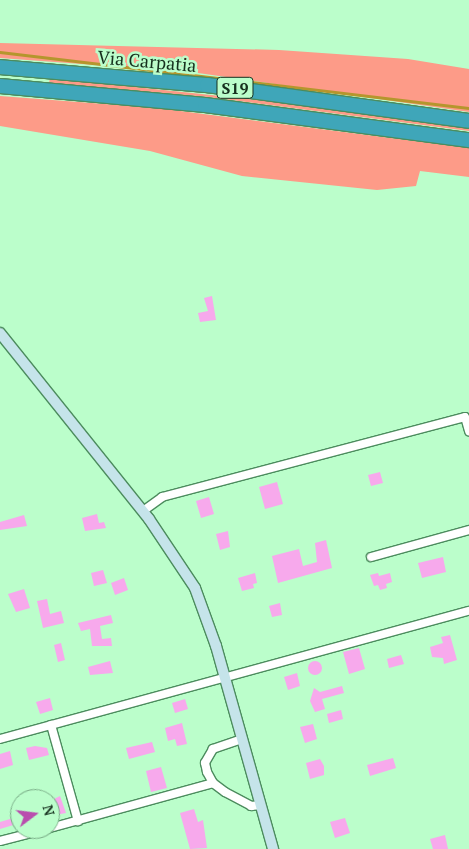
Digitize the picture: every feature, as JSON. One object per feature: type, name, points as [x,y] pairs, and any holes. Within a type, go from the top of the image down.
[{"type":"highway","name":"Via Carpatia","points":[[0,67],[207,85],[469,121]]},
{"type":"highway","name":"S19","points":[[0,86],[205,105],[469,140]]},
{"type":"street","points":[[0,333],[143,511],[181,563],[195,588],[225,678],[273,849]]},
{"type":"street","points":[[143,511],[162,497],[465,417],[469,431]]},
{"type":"street","points":[[371,557],[469,530]]},
{"type":"street","points":[[0,739],[469,611]]},
{"type":"street","points":[[51,725],[78,821]]},
{"type":"street","points":[[242,739],[223,745],[208,754],[205,763],[213,783],[251,806],[261,805]]},
{"type":"street","points":[[60,826],[213,783]]},
{"type":"shaded area","points":[[0,43],[279,50],[408,59],[469,69],[469,112],[191,72],[0,58]]},
{"type":"shaded area","points":[[50,78],[334,108],[469,128],[469,131],[208,97],[49,83]]},
{"type":"shaded area","points":[[0,96],[157,108],[469,148],[469,177],[420,171],[416,186],[377,190],[242,176],[150,151],[0,126]]},
{"type":"building","points":[[212,296],[216,320],[200,322],[198,313],[208,311],[204,298]]},
{"type":"building","points":[[380,472],[383,483],[371,486],[368,475]]},
{"type":"building","points":[[277,482],[283,504],[265,509],[259,487]]},
{"type":"building","points":[[209,497],[214,514],[201,518],[196,501]]},
{"type":"building","points":[[97,514],[99,523],[104,522],[106,528],[85,531],[82,518]]},
{"type":"building","points":[[24,515],[27,526],[0,530],[0,522]]},
{"type":"building","points":[[228,531],[230,547],[220,550],[216,534]]},
{"type":"building","points":[[326,540],[332,568],[278,583],[272,556],[299,549],[303,566],[317,562],[315,543]]},
{"type":"building","points":[[443,557],[446,572],[422,578],[418,563]]},
{"type":"building","points":[[103,570],[107,583],[94,586],[91,573]]},
{"type":"building","points":[[255,573],[257,583],[253,584],[254,588],[242,591],[238,578]]},
{"type":"building","points":[[378,573],[379,576],[390,573],[392,582],[386,584],[387,588],[380,590],[378,585],[374,586],[370,575]]},
{"type":"building","points":[[124,578],[128,590],[115,595],[111,583]]},
{"type":"building","points":[[24,589],[30,608],[16,612],[8,594]]},
{"type":"building","points":[[47,599],[50,614],[61,611],[64,623],[43,628],[37,601]]},
{"type":"building","points":[[280,603],[282,615],[272,617],[269,606]]},
{"type":"building","points":[[111,615],[113,623],[100,626],[102,639],[111,638],[112,646],[92,646],[90,629],[81,631],[78,623]]},
{"type":"building","points":[[450,635],[457,660],[444,664],[443,658],[432,657],[430,647],[443,643],[441,637]]},
{"type":"building","points":[[61,643],[65,660],[58,662],[54,645]]},
{"type":"building","points":[[359,648],[365,669],[349,674],[343,652]]},
{"type":"building","points":[[401,655],[404,664],[389,668],[387,659]]},
{"type":"building","points":[[110,661],[113,673],[90,675],[88,667]]},
{"type":"building","points":[[315,661],[320,663],[322,668],[320,673],[315,675],[310,673],[308,668],[310,663]]},
{"type":"building","points":[[297,673],[300,686],[288,690],[284,677]]},
{"type":"building","points":[[342,686],[344,693],[322,699],[325,709],[315,712],[310,701],[314,688],[320,692]]},
{"type":"building","points":[[50,698],[53,710],[40,714],[36,702]]},
{"type":"building","points":[[185,699],[188,709],[175,713],[172,703]]},
{"type":"building","points":[[341,710],[343,719],[329,723],[327,714]]},
{"type":"building","points":[[182,723],[187,744],[177,746],[175,739],[168,741],[165,728]]},
{"type":"building","points":[[313,724],[317,739],[305,743],[300,727]]},
{"type":"building","points":[[152,742],[155,752],[129,759],[126,748]]},
{"type":"building","points":[[35,746],[47,748],[49,755],[29,760],[26,748]]},
{"type":"building","points":[[10,751],[13,765],[0,769],[0,754]]},
{"type":"building","points":[[393,758],[396,768],[370,776],[367,765]]},
{"type":"building","points":[[320,759],[324,766],[324,775],[310,779],[306,763]]},
{"type":"building","points":[[161,767],[167,788],[151,792],[146,771]]},
{"type":"building","points":[[60,796],[66,813],[60,814]]},
{"type":"building","points":[[194,809],[198,822],[203,820],[207,848],[190,849],[180,813]]},
{"type":"building","points":[[345,818],[350,833],[335,838],[330,822]]},
{"type":"building","points":[[10,819],[10,826],[0,829],[0,822]]},
{"type":"building","points":[[445,835],[448,849],[433,849],[430,839]]},
{"type":"waterway","points":[[0,52],[469,108]]}]
